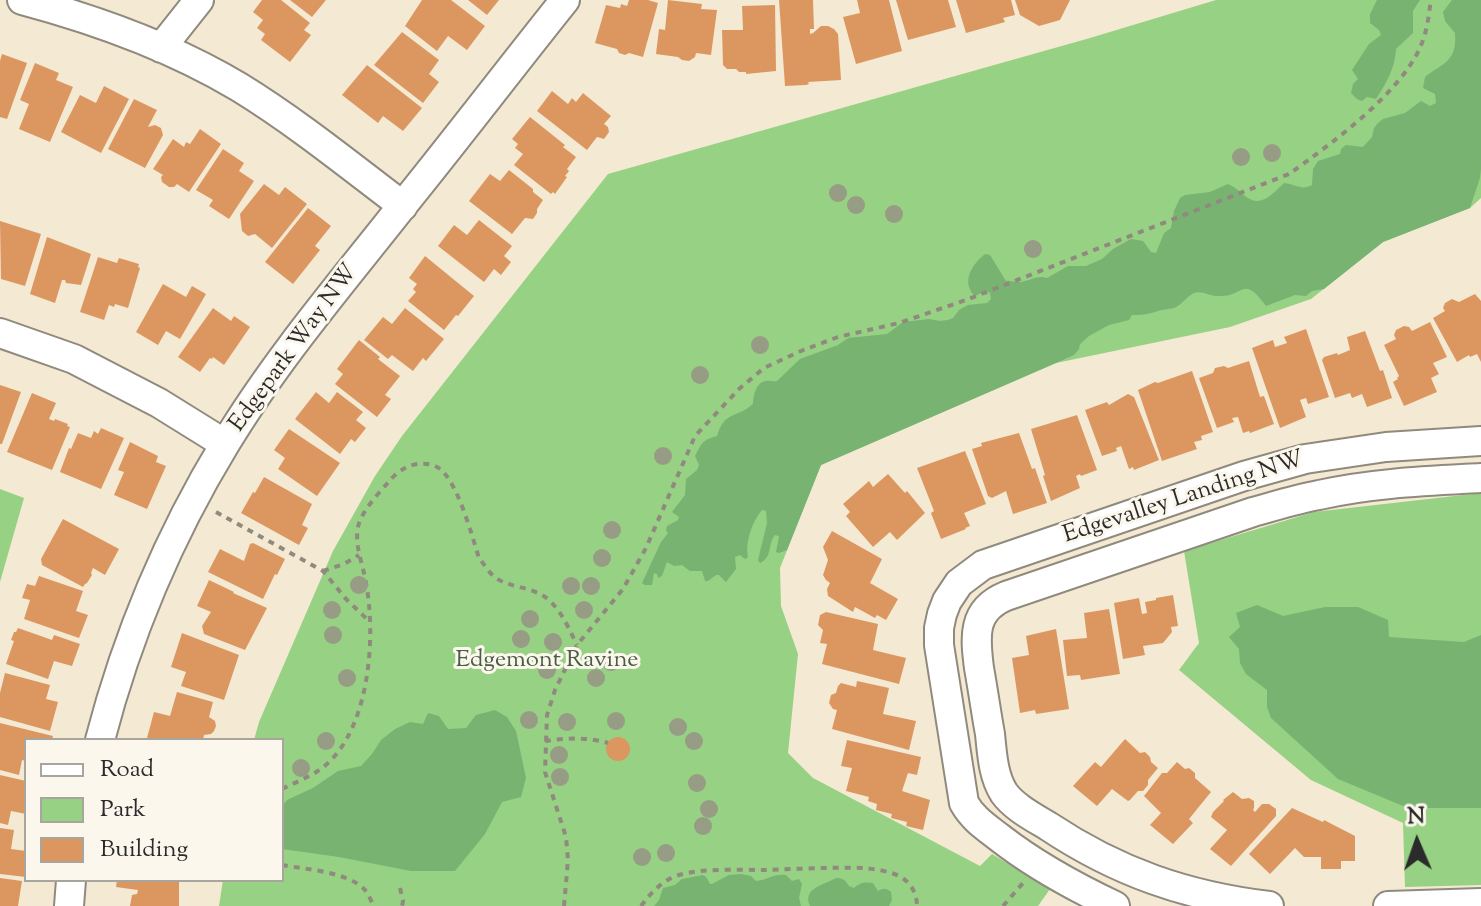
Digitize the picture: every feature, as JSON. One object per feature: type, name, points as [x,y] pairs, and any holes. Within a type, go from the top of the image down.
[{"type":"street","points":[[22,0],[76,15],[203,67],[280,113],[403,206]]},
{"type":"street","points":[[161,48],[199,0]]},
{"type":"street","name":"Edgepark Way NW","points":[[101,738],[140,612],[193,501],[225,444],[268,380],[565,0]]},
{"type":"street","points":[[0,333],[74,359],[159,403],[225,444]]},
{"type":"street","name":"Edgevalley Landing NW","points":[[951,595],[959,583],[983,565],[1244,476],[1305,459],[1386,447],[1481,441]]},
{"type":"street","points":[[1386,447],[1389,484]]},
{"type":"street","name":"Edgevalley Landing NW","points":[[982,614],[1006,596],[1288,502],[1389,484],[1481,478]]},
{"type":"street","points":[[1160,504],[1173,539]]},
{"type":"street","points":[[1115,906],[1037,865],[975,819],[964,803],[939,645],[942,614],[951,595],[982,614],[976,647],[995,772],[1005,794],[1077,845],[1126,870],[1203,895],[1269,906]]},
{"type":"street","points":[[975,819],[1005,794]]},
{"type":"street","points":[[69,906],[71,882]]},
{"type":"street","points":[[1388,906],[1481,903]]},
{"type":"path","points":[[564,906],[568,860],[566,837],[545,772],[547,715],[555,690],[577,645],[623,589],[646,548],[695,436],[739,389],[764,368],[801,351],[838,337],[899,323],[966,300],[1289,174],[1379,104],[1413,61],[1424,39],[1431,0]]},
{"type":"path","points":[[284,788],[314,774],[331,761],[350,733],[363,696],[371,656],[372,623],[357,538],[360,521],[377,496],[398,472],[408,466],[422,464],[441,469],[452,484],[479,558],[486,568],[496,579],[527,587],[550,601],[577,645]]},
{"type":"path","points":[[193,501],[323,571],[346,599],[372,623]]},
{"type":"path","points":[[323,571],[359,555]]},
{"type":"path","points":[[545,741],[569,739],[608,743]]},
{"type":"path","points":[[284,865],[336,875],[357,884],[365,890],[373,906]]},
{"type":"path","points":[[641,906],[651,892],[664,882],[689,874],[865,868],[900,876],[917,895],[917,906]]},
{"type":"path","points":[[400,888],[402,906]]},
{"type":"green space","name":"Edgemont Ravine","points":[[1216,0],[1481,0],[1481,198],[1470,208],[1383,242],[1311,299],[1230,327],[1056,363],[821,465],[780,568],[781,606],[798,654],[788,753],[813,778],[980,866],[992,854],[1050,889],[1038,906],[219,906],[223,882],[284,882],[284,738],[255,738],[333,551],[375,476],[402,436],[608,174]]},
{"type":"green space","points":[[1377,0],[1420,0],[1413,11],[1413,33],[1396,49],[1384,87],[1376,99],[1367,97],[1362,101],[1351,93],[1358,79],[1352,70],[1369,44],[1381,35],[1370,23],[1370,14]]},
{"type":"green space","points":[[1452,0],[1481,0],[1481,169],[1470,208],[1383,242],[1324,289],[1312,291],[1306,296],[1295,295],[1266,306],[1247,289],[1227,296],[1197,292],[1174,308],[1132,315],[1129,320],[1109,325],[1089,336],[1074,355],[821,465],[787,550],[776,552],[779,536],[775,535],[767,558],[760,563],[758,560],[767,523],[766,511],[762,510],[750,532],[748,557],[735,557],[736,569],[726,582],[719,575],[705,581],[702,571],[690,571],[682,565],[674,566],[667,562],[662,576],[658,578],[654,573],[652,585],[642,583],[668,533],[667,526],[678,520],[679,517],[672,512],[685,495],[686,479],[697,470],[699,465],[695,456],[699,448],[705,441],[717,436],[727,418],[753,404],[754,393],[760,384],[777,381],[800,359],[838,345],[848,338],[887,334],[903,322],[948,320],[968,305],[987,303],[991,299],[990,293],[986,291],[975,296],[968,280],[972,269],[985,254],[990,255],[1006,281],[1047,278],[1068,266],[1086,266],[1102,259],[1131,239],[1143,241],[1151,252],[1156,253],[1164,233],[1171,228],[1180,198],[1185,195],[1210,192],[1228,184],[1256,201],[1271,195],[1284,183],[1302,187],[1312,185],[1313,169],[1318,161],[1340,154],[1346,145],[1363,147],[1383,119],[1405,113],[1421,101],[1430,106],[1436,103],[1435,94],[1423,88],[1425,77],[1448,60],[1454,50],[1455,33],[1445,21],[1443,12]]},
{"type":"green space","points":[[0,489],[24,498],[0,582]]},
{"type":"green space","points":[[1481,493],[1481,885],[1405,887],[1403,823],[1311,780],[1179,670],[1199,643],[1184,551],[1314,512]]},
{"type":"green space","points":[[1257,605],[1283,616],[1325,607],[1358,607],[1388,620],[1389,637],[1464,642],[1481,635],[1481,808],[1408,808],[1338,779],[1271,718],[1267,707],[1267,690],[1246,674],[1240,663],[1239,649],[1229,637],[1240,627],[1236,613]]},
{"type":"green space","points":[[495,710],[507,717],[516,731],[526,778],[521,797],[502,802],[485,834],[455,871],[411,871],[284,849],[284,804],[287,800],[313,788],[338,771],[361,766],[381,740],[410,722],[423,724],[428,713],[439,716],[448,729],[466,728],[476,715]]},
{"type":"green space","points":[[703,875],[712,884],[729,875],[751,876],[756,881],[782,875],[792,881],[799,879],[802,884],[801,906],[654,906],[663,888],[675,885],[682,879]]},
{"type":"green space","points":[[836,878],[854,888],[863,883],[873,883],[878,891],[885,889],[891,892],[892,900],[889,906],[810,906],[808,900],[812,891]]},
{"type":"building","points":[[262,0],[281,0],[310,23],[304,30],[311,35],[290,62],[261,40],[265,34],[257,28],[263,20],[253,12]]},
{"type":"building","points":[[290,0],[326,0],[312,17]]},
{"type":"building","points":[[422,0],[451,0],[485,26],[467,50],[448,36],[437,51],[405,26]]},
{"type":"building","points":[[468,0],[499,0],[487,15]]},
{"type":"building","points":[[629,0],[658,3],[643,57],[629,53],[625,55],[617,49],[595,43],[606,5],[620,8],[621,4],[627,6]]},
{"type":"building","points":[[668,0],[702,4],[701,9],[717,10],[711,55],[696,53],[689,61],[656,54],[659,29],[665,30]]},
{"type":"building","points":[[779,0],[813,0],[814,29],[810,29],[810,34],[821,26],[828,26],[838,34],[841,80],[785,86]]},
{"type":"building","points":[[857,0],[889,0],[902,51],[856,64],[843,17],[860,13]]},
{"type":"building","points":[[896,0],[948,0],[956,27],[908,40]]},
{"type":"building","points":[[956,0],[1011,0],[1015,15],[1003,18],[1005,22],[966,33]]},
{"type":"building","points":[[1015,0],[1070,0],[1060,20],[1039,26],[1020,15]]},
{"type":"building","points":[[775,5],[776,71],[746,74],[727,69],[723,65],[722,30],[743,30],[742,6]]},
{"type":"building","points":[[402,32],[439,60],[429,74],[439,82],[423,103],[374,65]]},
{"type":"building","points":[[2,54],[27,63],[7,119],[0,117]]},
{"type":"building","points":[[35,63],[59,73],[56,80],[73,87],[50,142],[19,129],[29,104],[20,100]]},
{"type":"building","points":[[367,65],[422,108],[403,131],[383,116],[378,123],[342,95]]},
{"type":"building","points":[[104,86],[129,99],[101,153],[61,132],[80,95],[96,103]]},
{"type":"building","points":[[552,91],[568,104],[572,98],[576,102],[583,93],[611,116],[604,124],[609,132],[604,139],[597,137],[587,150],[537,111]]},
{"type":"building","points":[[134,99],[157,110],[148,127],[155,125],[161,128],[163,135],[145,168],[108,149]]},
{"type":"building","points":[[530,117],[576,157],[555,194],[514,165],[523,154],[515,148],[518,144],[512,139]]},
{"type":"building","points":[[200,129],[221,144],[189,192],[177,184],[169,187],[162,182],[163,175],[153,169],[173,139],[184,147],[186,142],[190,144]]},
{"type":"building","points":[[223,149],[244,163],[239,171],[254,181],[229,219],[209,206],[213,200],[196,190]]},
{"type":"building","points":[[509,170],[543,200],[533,219],[525,218],[512,234],[469,201],[490,174],[500,181]]},
{"type":"building","points":[[264,184],[279,195],[285,187],[307,204],[272,248],[255,234],[248,236],[242,231],[240,214]]},
{"type":"building","points":[[308,208],[331,226],[315,246],[320,250],[293,284],[265,262]]},
{"type":"building","points":[[479,220],[512,246],[504,256],[511,262],[501,275],[494,269],[484,282],[438,246],[454,225],[467,235]]},
{"type":"building","points":[[0,221],[41,234],[25,286],[1,279]]},
{"type":"building","points":[[47,237],[91,254],[81,285],[62,280],[55,303],[30,294]]},
{"type":"building","points":[[425,256],[474,296],[444,330],[408,301],[416,292],[413,289],[417,284],[409,278]]},
{"type":"building","points":[[98,257],[117,263],[119,258],[139,264],[140,268],[128,308],[109,305],[104,320],[80,312]]},
{"type":"building","points":[[163,284],[186,297],[192,286],[206,294],[180,339],[166,331],[158,345],[136,332]]},
{"type":"building","points":[[1475,294],[1481,301],[1481,362],[1477,354],[1457,362],[1433,318],[1445,311],[1445,303],[1452,299],[1459,302]]},
{"type":"building","points":[[213,308],[231,321],[234,316],[250,327],[224,365],[213,357],[200,372],[178,357]]},
{"type":"building","points":[[405,308],[444,339],[413,371],[392,355],[388,359],[364,340],[383,317],[392,324]]},
{"type":"building","points":[[1430,322],[1447,357],[1433,363],[1439,374],[1431,378],[1437,392],[1404,406],[1393,382],[1399,376],[1384,345],[1396,339],[1396,330],[1404,326],[1412,331]]},
{"type":"building","points":[[1306,329],[1329,397],[1308,404],[1306,398],[1300,400],[1306,417],[1280,428],[1252,348],[1273,340],[1275,347],[1287,343],[1284,337]]},
{"type":"building","points":[[1365,331],[1392,398],[1367,407],[1362,394],[1352,398],[1350,393],[1335,398],[1322,360],[1350,350],[1347,337]]},
{"type":"building","points":[[359,340],[400,376],[385,395],[391,399],[377,417],[335,384],[343,374],[337,369]]},
{"type":"building","points":[[1249,361],[1260,397],[1264,396],[1274,424],[1243,433],[1238,417],[1232,418],[1234,422],[1217,428],[1199,378],[1213,373],[1215,368],[1228,368]]},
{"type":"building","points":[[1192,371],[1213,432],[1194,442],[1197,449],[1162,461],[1138,390]]},
{"type":"building","points":[[0,385],[21,392],[2,444],[0,444]]},
{"type":"building","points":[[316,392],[329,403],[337,392],[363,412],[356,420],[366,428],[355,442],[351,439],[340,454],[295,419]]},
{"type":"building","points":[[32,393],[56,403],[49,419],[70,427],[52,470],[7,452]]},
{"type":"building","points":[[1128,394],[1134,397],[1159,460],[1134,470],[1133,467],[1129,469],[1121,446],[1116,448],[1117,451],[1102,456],[1085,410],[1107,402],[1109,405]]},
{"type":"building","points":[[1077,415],[1097,470],[1076,476],[1080,488],[1051,501],[1031,429]]},
{"type":"building","points":[[101,428],[124,438],[101,489],[60,472],[78,433],[91,438],[94,431],[98,434]]},
{"type":"building","points":[[289,429],[340,463],[317,496],[278,469],[285,458],[274,450]]},
{"type":"building","points":[[1019,433],[1047,503],[1013,514],[1006,491],[992,498],[988,496],[972,449],[982,446],[981,443]]},
{"type":"building","points":[[130,442],[158,456],[156,462],[166,466],[147,509],[114,495],[124,472],[118,470]]},
{"type":"building","points":[[965,451],[986,504],[964,513],[970,526],[941,539],[917,468]]},
{"type":"building","points":[[888,474],[925,513],[897,540],[890,532],[873,547],[846,516],[850,512],[843,504],[869,481],[873,487]]},
{"type":"building","points":[[264,477],[312,504],[302,525],[308,528],[299,545],[241,513]]},
{"type":"building","points":[[63,519],[119,549],[105,575],[93,568],[83,587],[42,565],[41,559]]},
{"type":"building","points":[[832,531],[882,559],[870,583],[898,599],[886,620],[877,615],[875,618],[855,607],[853,612],[828,596],[830,583],[823,575],[828,560],[823,547]]},
{"type":"building","points":[[253,543],[285,559],[263,599],[208,572],[220,549],[244,561]]},
{"type":"building","points":[[39,576],[83,591],[76,611],[88,615],[79,638],[24,619],[30,600],[22,598],[27,584],[35,586]]},
{"type":"building","points":[[209,580],[267,608],[245,650],[204,634],[202,626],[211,612],[197,606]]},
{"type":"building","points":[[1173,595],[1178,626],[1171,627],[1172,632],[1163,643],[1143,646],[1145,655],[1123,659],[1114,603],[1139,598],[1142,614],[1147,613],[1145,602]]},
{"type":"building","points":[[1109,609],[1120,674],[1081,680],[1080,675],[1067,676],[1063,640],[1087,638],[1084,613]]},
{"type":"building","points":[[826,612],[878,624],[873,650],[906,658],[899,684],[822,664],[827,644],[820,643],[823,630],[818,625],[820,615]]},
{"type":"building","points":[[18,628],[52,640],[54,635],[80,644],[72,666],[54,661],[48,679],[6,664],[14,641],[11,640]]},
{"type":"building","points":[[1056,629],[1069,709],[1020,713],[1012,658],[1029,655],[1026,636]]},
{"type":"building","points":[[182,633],[239,655],[224,700],[181,686],[186,672],[171,667]]},
{"type":"building","points":[[5,673],[50,685],[46,699],[58,702],[50,731],[0,717],[0,693]]},
{"type":"building","points":[[857,681],[889,688],[883,714],[916,721],[909,750],[832,729],[837,710],[829,703],[831,695],[836,693],[841,683],[856,687]]},
{"type":"building","points":[[177,692],[213,702],[209,717],[216,726],[203,738],[147,738],[154,712],[170,716]]},
{"type":"building","points":[[0,723],[53,736],[24,738],[24,760],[19,775],[0,770]]},
{"type":"building","points":[[613,737],[623,737],[630,744],[630,754],[623,761],[613,761],[606,754],[606,744]]},
{"type":"building","points":[[1125,739],[1140,753],[1145,752],[1158,768],[1143,791],[1138,791],[1130,800],[1112,789],[1097,806],[1073,786],[1095,762],[1101,767]]},
{"type":"building","points":[[847,740],[921,757],[917,775],[908,773],[902,791],[930,800],[923,830],[906,826],[907,822],[891,818],[892,814],[876,810],[877,804],[868,801],[869,797],[846,791],[852,768],[841,766]]},
{"type":"building","points":[[1177,762],[1195,773],[1195,778],[1211,792],[1189,819],[1193,823],[1173,844],[1150,825],[1161,813],[1144,796],[1162,773],[1167,773]]},
{"type":"building","points":[[0,775],[24,781],[24,814],[11,811],[8,825],[0,823]]},
{"type":"building","points":[[1233,792],[1242,799],[1254,801],[1255,812],[1262,804],[1269,804],[1276,809],[1276,816],[1231,866],[1210,849],[1227,830],[1211,817],[1213,812]]},
{"type":"building","points":[[1292,808],[1355,836],[1355,861],[1341,861],[1341,869],[1321,869],[1321,857],[1304,857],[1295,848],[1270,874],[1249,854]]},
{"type":"building","points":[[0,828],[14,830],[11,849],[24,851],[24,877],[0,874]]},
{"type":"building","points":[[0,878],[22,881],[18,906],[0,906]]},
{"type":"building","points":[[117,882],[179,882],[179,906],[130,906],[132,895],[137,894],[138,890],[116,887]]}]
